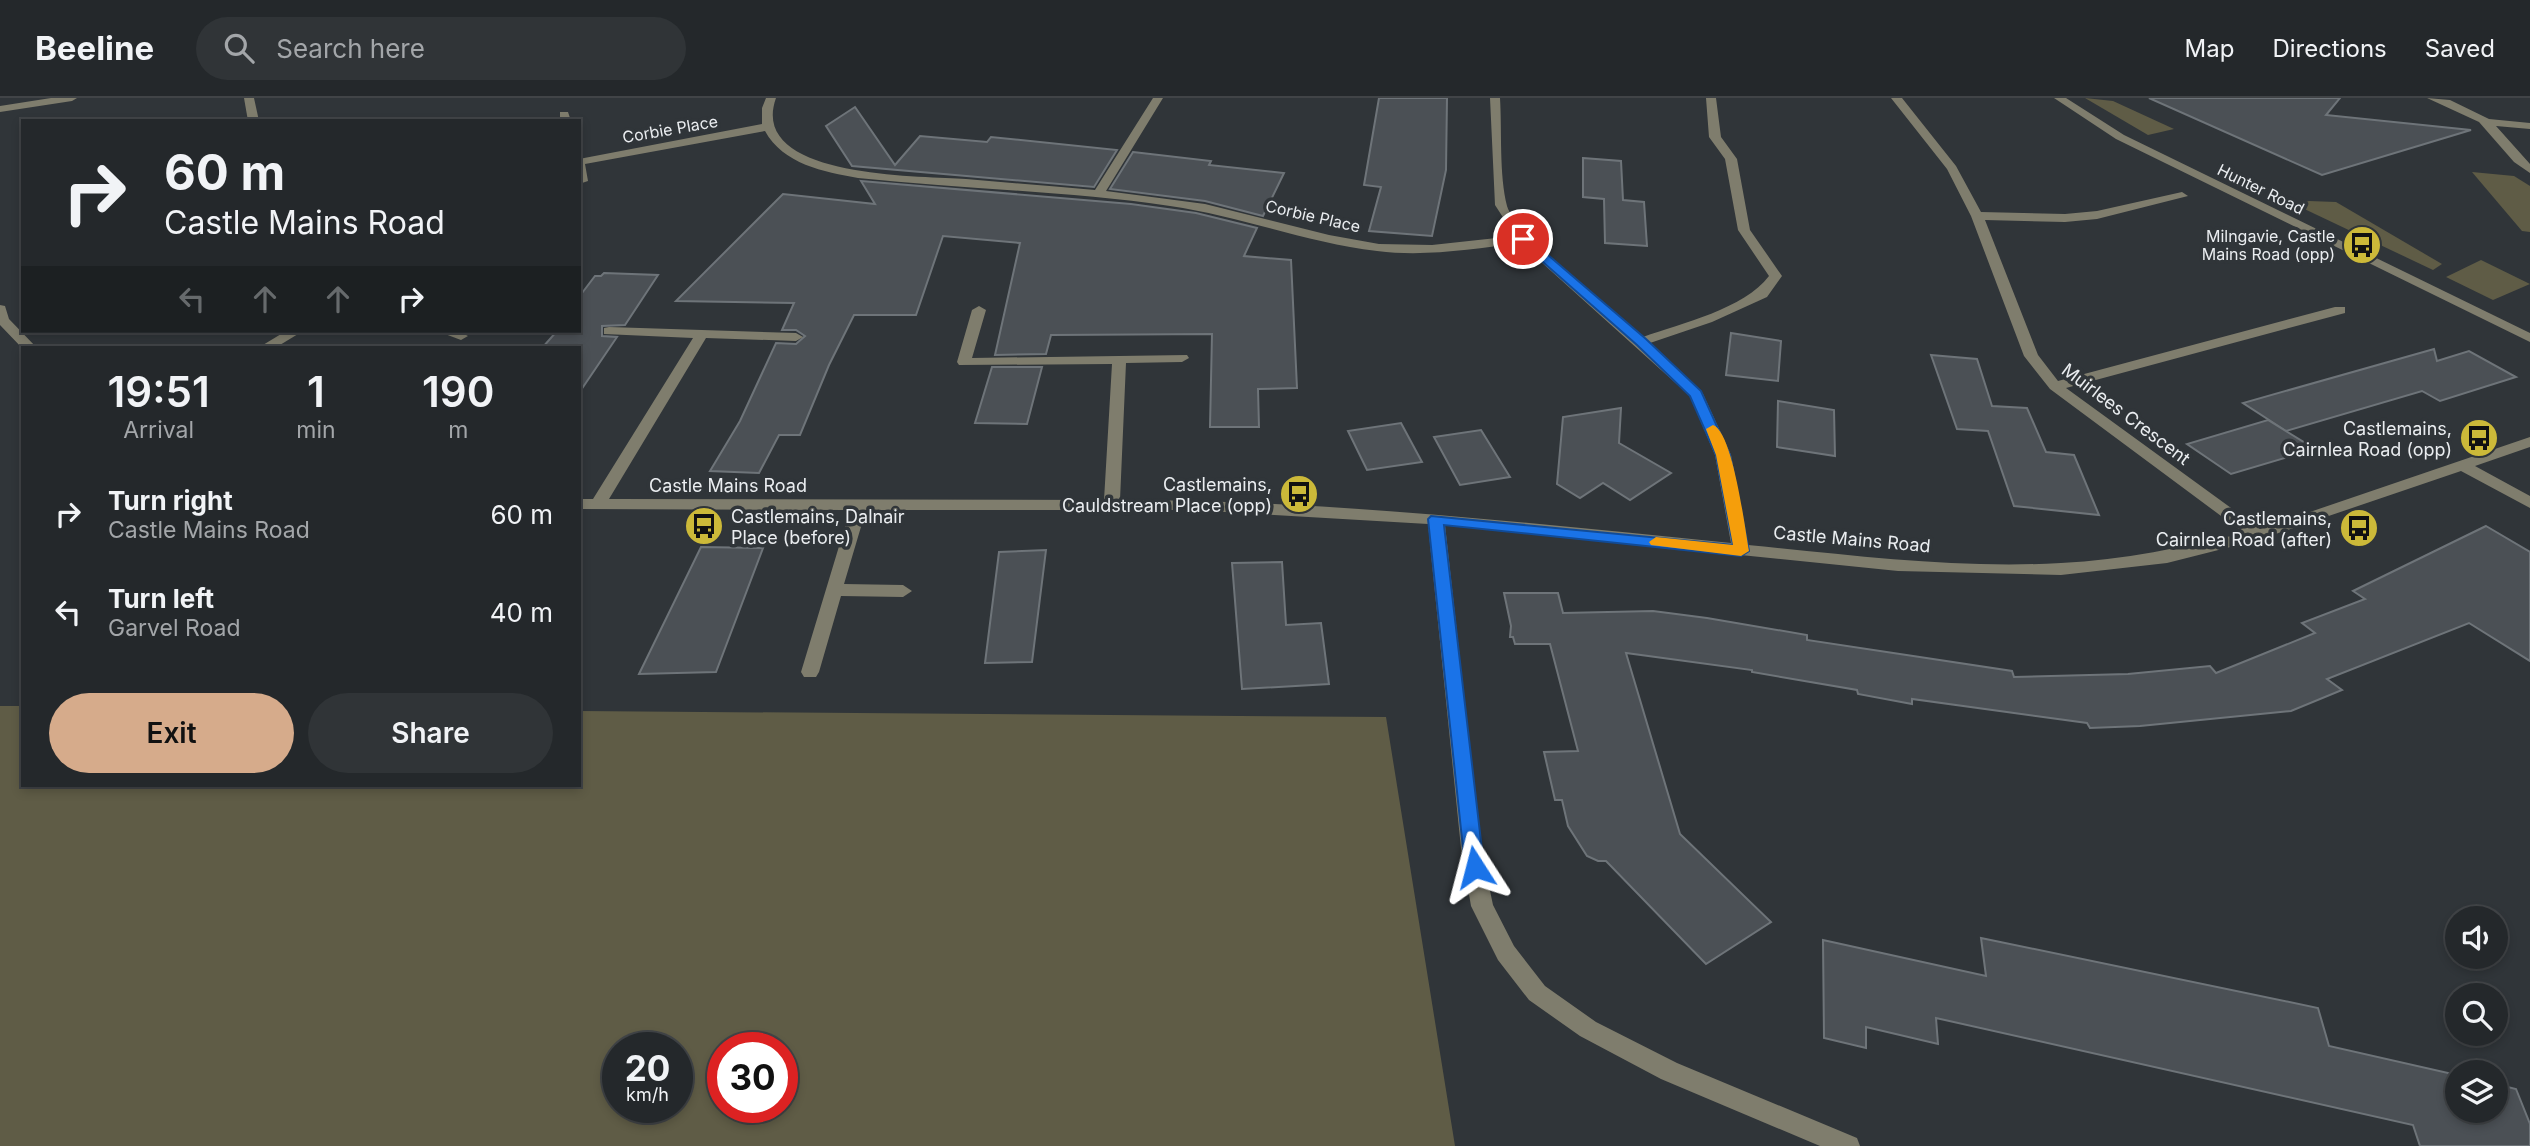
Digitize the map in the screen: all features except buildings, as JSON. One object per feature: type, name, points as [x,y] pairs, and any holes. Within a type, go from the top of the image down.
[{"type":"street","points":[[0,108],[72,98]]},
{"type":"street","points":[[249,98],[254,119]]},
{"type":"street","points":[[766,127],[765,111],[771,98]]},
{"type":"street","points":[[1098,195],[1158,98]]},
{"type":"street","points":[[1495,98],[1501,205],[1510,224],[1523,239],[1696,394],[1723,455],[1741,551]]},
{"type":"street","points":[[1641,342],[1707,319],[1762,294],[1776,275],[1744,230],[1731,159],[1715,137],[1711,98]]},
{"type":"street","name":"Muirlees Crescent","points":[[1895,98],[1952,167],[1977,216],[2031,356],[2054,386],[2258,535]]},
{"type":"street","name":"Hunter Road","points":[[2059,98],[2120,137],[2530,338]]},
{"type":"street","points":[[2432,98],[2450,103],[2487,122],[2530,126]]},
{"type":"street","points":[[2487,122],[2515,159],[2530,170]]},
{"type":"street","name":"Corbie Place","points":[[581,162],[766,127],[784,148],[820,167],[872,175],[1098,195],[1211,209],[1371,246],[1401,249],[1523,239]]},
{"type":"street","name":"Corbie Place","points":[[581,175],[582,181]]},
{"type":"street","points":[[1977,216],[2065,218],[2097,215],[2182,196]]},
{"type":"street","points":[[979,310],[964,362],[1182,358]]},
{"type":"street","points":[[2054,386],[2340,310]]},
{"type":"street","points":[[1,316],[28,346]]},
{"type":"street","points":[[609,331],[796,337]]},
{"type":"street","points":[[269,346],[292,333]]},
{"type":"street","points":[[451,333],[461,336]]},
{"type":"street","points":[[597,505],[702,334]]},
{"type":"street","points":[[1112,505],[1119,359]]},
{"type":"street","name":"Castle Mains Road","points":[[581,504],[1191,505],[1436,519],[1898,565],[2061,569],[2167,557],[2258,535],[2530,442]]},
{"type":"street","points":[[2464,466],[2530,503]]},
{"type":"street","points":[[810,672],[859,506]]},
{"type":"street","points":[[1436,519],[1471,848],[1482,906],[1506,953],[1537,993],[1588,1028],[1669,1072],[1848,1146]]},
{"type":"street","points":[[834,590],[904,591]]},
{"type":"shaded area","points":[[2085,98],[2113,101],[2174,129],[2148,135]]},
{"type":"shaded area","points":[[2472,172],[2514,176],[2530,186],[2530,232],[2522,231]]},
{"type":"shaded area","points":[[2309,201],[2336,202],[2442,264],[2433,270],[2296,205]]},
{"type":"shaded area","points":[[2481,260],[2530,284],[2493,300],[2446,277]]},
{"type":"shaded area","points":[[0,706],[21,706],[21,787],[581,787],[581,711],[1386,717],[1455,1146],[0,1146]]},
{"type":"slow traffic","points":[[1656,542],[1741,551],[1723,455],[1713,429]]},
{"type":"place","name":"Milngavie, Castle Mains Road (opp)","points":[[2362,245]]},
{"type":"place","name":"Castlemains, Cairnlea Road (opp)","points":[[2479,438]]},
{"type":"place","name":"Castlemains, Cauldstream Place (opp)","points":[[1299,494]]},
{"type":"place","name":"Castlemains, Dalnair Place (before)","points":[[704,526]]},
{"type":"place","name":"Castlemains, Cairnlea Road (after)","points":[[2359,528]]},
{"type":"route","points":[[1475,867],[1436,519],[1741,551],[1723,455],[1696,394],[1523,239]]}]
